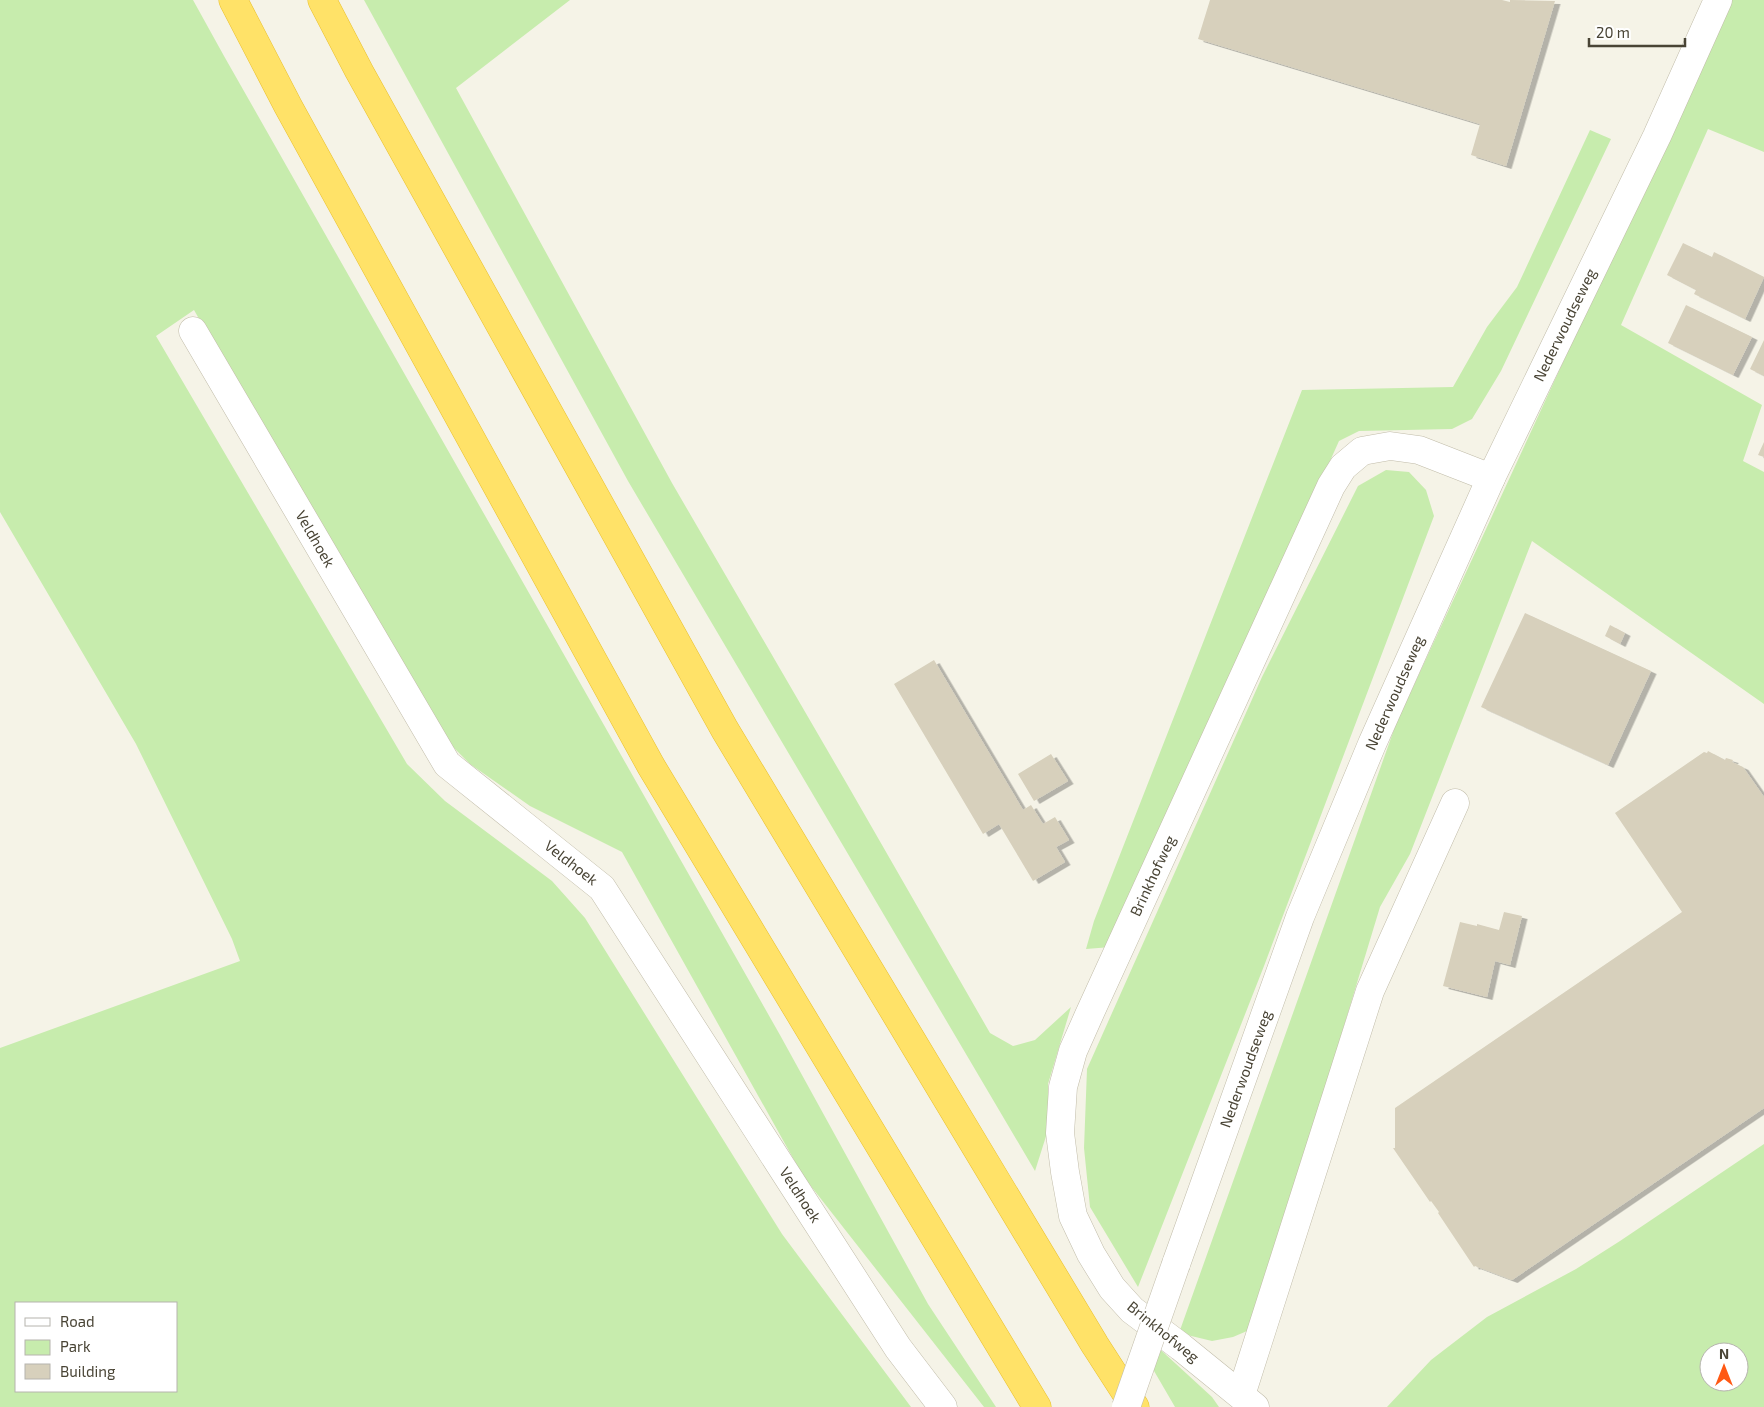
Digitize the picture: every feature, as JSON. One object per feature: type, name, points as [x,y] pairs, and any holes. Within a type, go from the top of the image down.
[{"type":"highway","points":[[233,0],[293,114],[651,766],[1037,1407]]},
{"type":"highway","points":[[322,0],[358,71],[725,730],[1095,1345],[1135,1407]]},
{"type":"street","name":"Nederwoudseweg","points":[[1126,1407],[1300,917],[1372,744],[1491,478],[1657,136],[1718,0]]},
{"type":"street","name":"Veldhoek","points":[[193,331],[447,764],[602,888],[898,1348],[943,1407]]},
{"type":"street","name":"Brinkhofweg","points":[[1455,803],[1370,991],[1248,1401],[1132,1310],[1112,1288],[1091,1254],[1072,1216],[1065,1172],[1060,1133],[1065,1078],[1073,1051],[1332,486],[1343,468],[1362,451],[1390,446],[1420,450],[1491,478]]},
{"type":"green space","points":[[0,0],[193,0],[780,1035],[928,1304],[996,1407],[984,1407],[803,1176],[622,852],[530,806],[470,764],[431,725],[194,310],[156,336],[407,764],[445,801],[552,881],[585,918],[782,1234],[911,1407],[0,1407],[0,1048],[240,961],[232,939],[136,744],[0,512]]},
{"type":"green space","points":[[364,0],[570,0],[456,88],[672,483],[990,1033],[1013,1046],[1035,1040],[1071,1007],[1048,1084],[1048,1130],[1035,1171],[628,481]]},
{"type":"green space","points":[[1726,0],[1764,0],[1764,152],[1708,129],[1621,325],[1762,405],[1743,461],[1764,472],[1764,704],[1532,541],[1410,854],[1380,907],[1260,1303],[1247,1331],[1233,1337],[1212,1341],[1179,1333],[1396,724],[1686,96]]},
{"type":"green space","points":[[1590,130],[1611,139],[1501,371],[1472,419],[1452,429],[1359,431],[1339,441],[1111,947],[1086,949],[1094,921],[1302,390],[1453,387],[1487,327],[1517,287]]},
{"type":"green space","points":[[1386,470],[1409,472],[1426,490],[1434,516],[1264,966],[1138,1287],[1090,1207],[1084,1148],[1087,1069],[1262,677],[1358,486]]},
{"type":"green space","points":[[1764,1144],[1764,1407],[1387,1407],[1431,1360],[1487,1317],[1576,1269]]},
{"type":"green space","points":[[1139,1330],[1212,1397],[1219,1407],[1175,1407],[1136,1340]]},
{"type":"building","points":[[1210,0],[1555,1],[1506,166],[1471,155],[1480,124],[1198,39]]},
{"type":"building","points":[[1683,243],[1712,257],[1714,252],[1764,277],[1745,319],[1694,294],[1696,290],[1667,275]]},
{"type":"building","points":[[1686,305],[1752,337],[1733,375],[1668,343]]},
{"type":"building","points":[[1764,340],[1764,376],[1750,369]]},
{"type":"building","points":[[1764,442],[1764,457],[1758,455]]},
{"type":"building","points":[[1525,613],[1651,671],[1608,765],[1481,707]]},
{"type":"building","points":[[1610,625],[1625,633],[1620,644],[1605,636]]},
{"type":"building","points":[[934,660],[1023,810],[1031,805],[1043,824],[1055,817],[1069,840],[1056,847],[1065,862],[1033,881],[999,824],[983,834],[894,684]]},
{"type":"building","points":[[1708,751],[1725,760],[1726,758],[1733,760],[1732,762],[1743,767],[1764,797],[1764,1108],[1512,1280],[1474,1267],[1439,1212],[1393,1148],[1395,1148],[1395,1108],[1682,912],[1615,813]]},
{"type":"building","points":[[1051,754],[1068,781],[1034,801],[1018,774]]},
{"type":"building","points":[[1504,912],[1522,916],[1510,965],[1495,961],[1487,997],[1443,986],[1460,922],[1499,930]]}]
